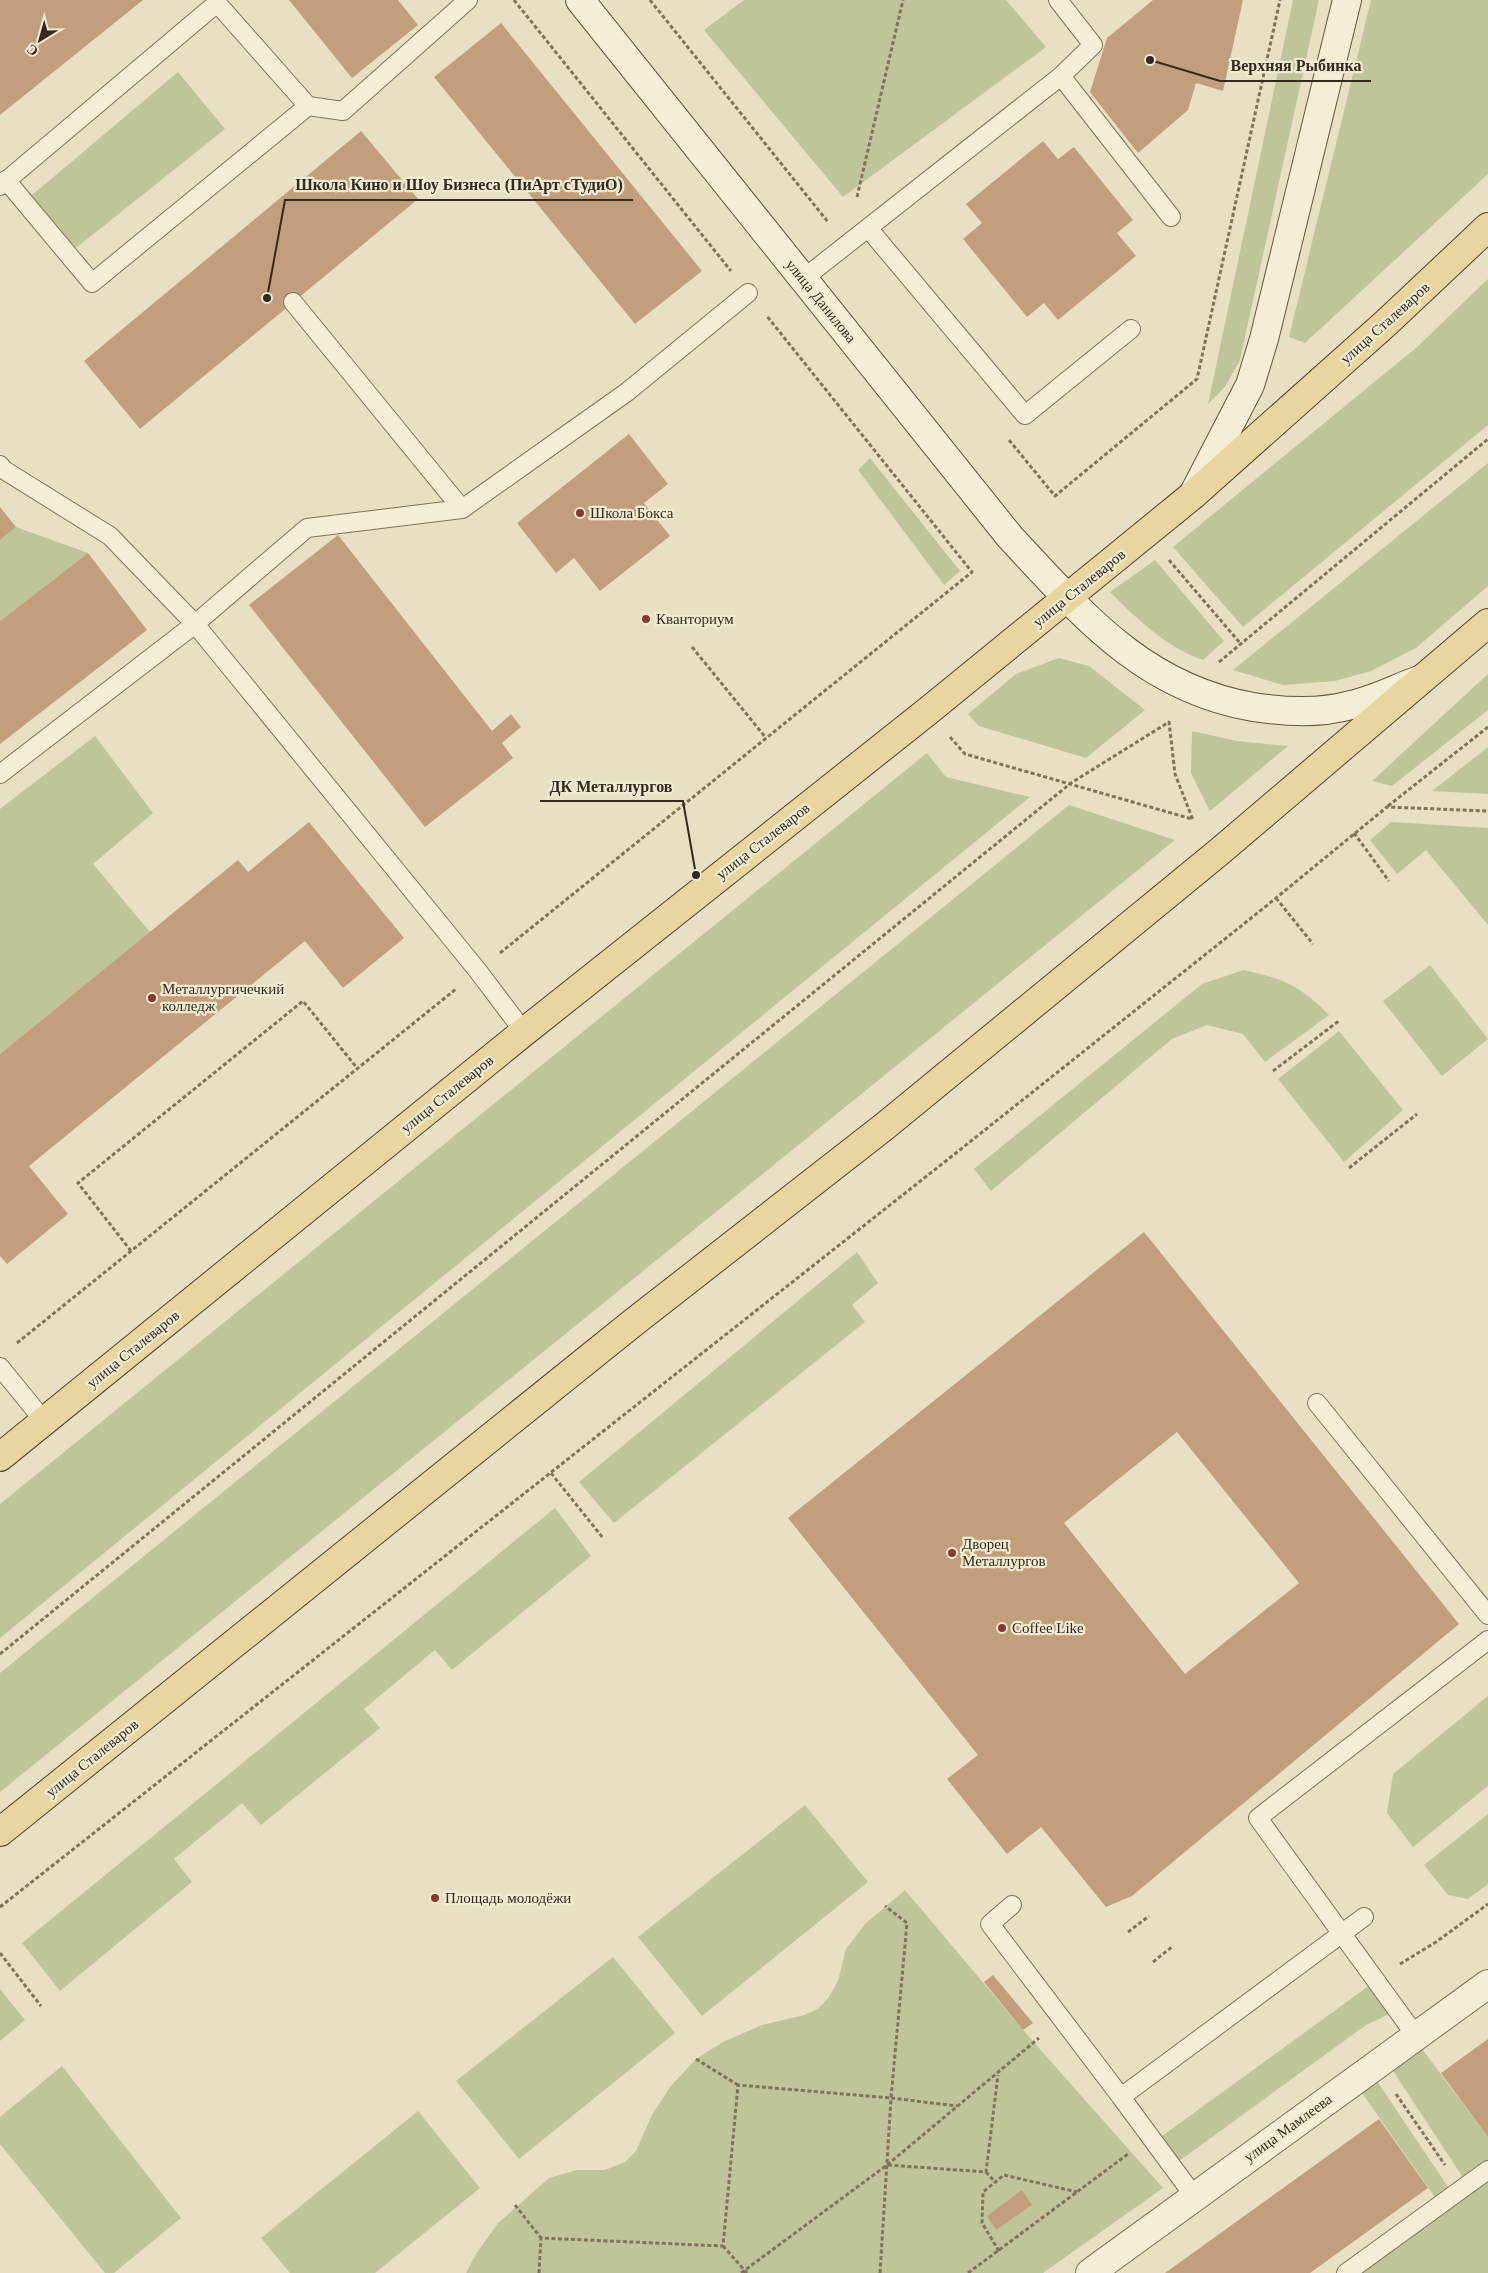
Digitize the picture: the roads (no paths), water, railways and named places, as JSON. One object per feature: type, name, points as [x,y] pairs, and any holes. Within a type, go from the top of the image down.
[{"type":"main road","name":"улица Данилова","points":[[580,0],[1010,537],[1066,598],[1106,636],[1149,668],[1193,691],[1231,703],[1273,710],[1312,712],[1352,705],[1425,678]]},
{"type":"main road","points":[[1193,495],[1250,385],[1264,339],[1347,0]]},
{"type":"main road","name":"улица Сталеваров","points":[[0,1457],[524,1032],[1193,495],[1386,323],[1488,227]]},
{"type":"main road","name":"улица Сталеваров","points":[[0,1832],[634,1322],[884,1126],[1219,852],[1488,623]]},
{"type":"main road","name":"улица Мамлеева","points":[[1090,2273],[1488,1984]]},
{"type":"lane","points":[[308,106],[92,283],[3,183],[217,3],[308,106],[343,111],[468,0]]},
{"type":"lane","points":[[803,279],[1061,76],[1093,45],[1058,0]]},
{"type":"lane","points":[[1061,76],[1171,217]]},
{"type":"lane","points":[[868,228],[1025,415],[1131,329]]},
{"type":"lane","points":[[0,774],[195,624],[307,528],[462,509],[628,392],[748,293]]},
{"type":"lane","points":[[293,302],[462,509]]},
{"type":"lane","points":[[1,470],[110,536],[195,624],[524,1032]]},
{"type":"lane","points":[[0,1367],[44,1421]]},
{"type":"lane","points":[[1317,1404],[1488,1615]]},
{"type":"lane","points":[[1416,2036],[1258,1818],[1488,1640]]},
{"type":"lane","points":[[1012,1904],[990,1924],[1194,2196]]},
{"type":"lane","points":[[1121,2097],[1364,1917]]},
{"type":"lane","points":[[1346,2273],[1488,2170]]},
{"type":"place","name":"Верхняя Рыбинка","points":[[1150,60]]},
{"type":"place","name":"Школа Кино и Шоу Бизнеса (ПиАрт сТудиО)","points":[[267,298]]},
{"type":"place","name":"Школа Бокса","points":[[580,513]]},
{"type":"place","name":"Кванториум","points":[[646,619]]},
{"type":"place","name":"ДК Металлургов","points":[[696,875]]},
{"type":"place","name":"Металлургичечкий колледж","points":[[152,998]]},
{"type":"place","name":"Дворец Металлургов","points":[[952,1553]]},
{"type":"place","name":"Coffee Like","points":[[1002,1628]]},
{"type":"place","name":"Площадь молодёжи","points":[[435,1898]]}]
